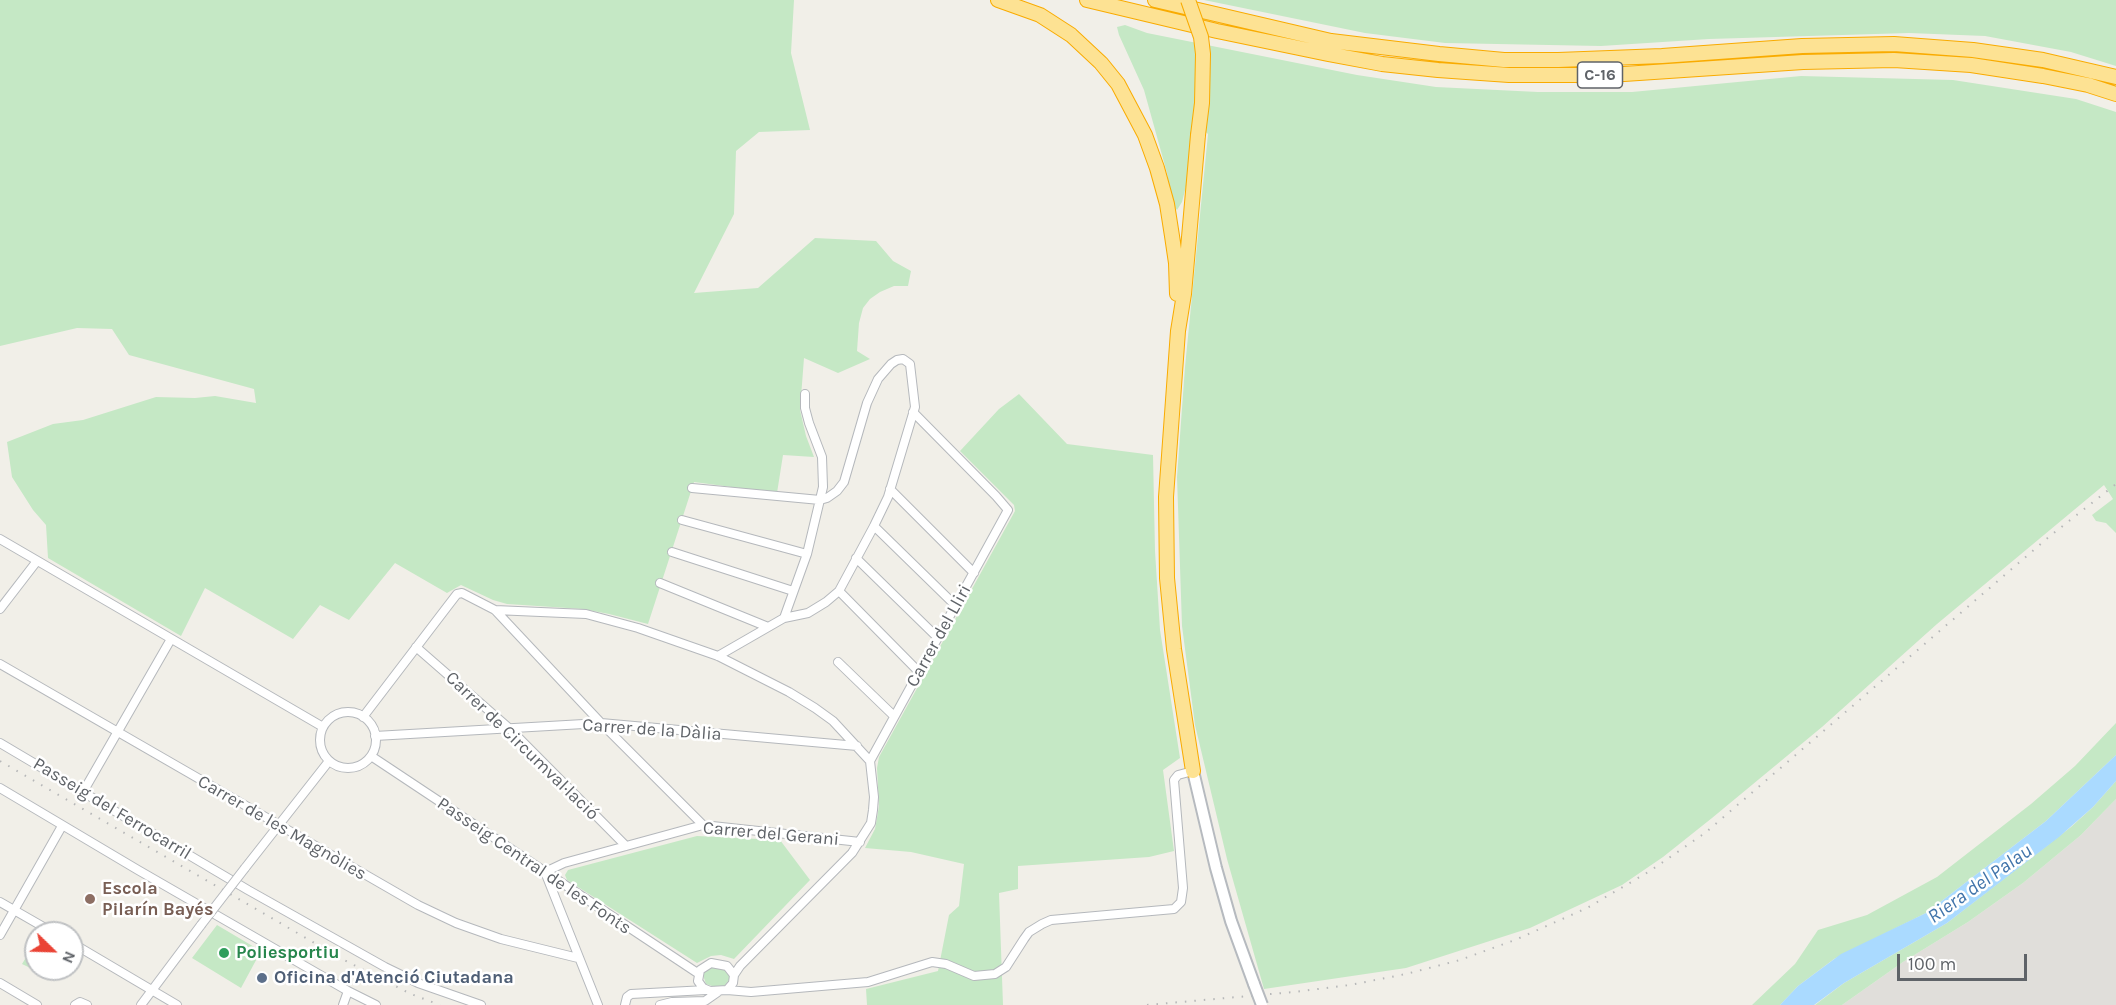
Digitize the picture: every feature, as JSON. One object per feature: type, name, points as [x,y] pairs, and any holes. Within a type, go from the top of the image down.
[{"type":"highway","points":[[998,0],[1040,15],[1071,35],[1101,63],[1118,84],[1149,146],[1167,204],[1176,263],[1178,331]]},
{"type":"highway","name":"C-16","points":[[1087,0],[1217,31],[1328,54],[1382,64],[1438,70],[1509,75],[1609,75],[1803,62],[1894,60],[1971,65],[2043,76],[2116,94]]},
{"type":"highway","name":"C-16","points":[[1155,0],[1330,40],[1504,60],[1580,60],[1802,46],[1894,44],[1973,50],[2043,60],[2116,77]]},
{"type":"highway","points":[[1188,0],[1201,37],[1202,93],[1169,433],[1166,549],[1174,649],[1193,771]]},
{"type":"main road","points":[[1193,771],[1231,921],[1262,1005]]},
{"type":"street","points":[[692,488],[820,500],[832,495],[844,482],[869,397],[884,371],[897,360],[903,359],[910,364],[915,407],[890,489],[874,526],[839,591],[808,613],[784,618],[718,656]]},
{"type":"street","points":[[784,618],[807,554],[824,480],[822,457],[809,423],[805,394]]},
{"type":"street","name":"Carrer del Lliri","points":[[870,761],[1008,510],[914,412]]},
{"type":"street","points":[[890,489],[974,573]]},
{"type":"street","points":[[682,520],[807,554]]},
{"type":"street","points":[[874,526],[956,606]]},
{"type":"street","points":[[0,538],[323,727]]},
{"type":"street","points":[[672,552],[794,591]]},
{"type":"street","points":[[856,558],[938,638]]},
{"type":"street","points":[[0,609],[37,561]]},
{"type":"street","points":[[660,583],[768,627]]},
{"type":"street","points":[[839,591],[919,672]]},
{"type":"street","points":[[363,717],[457,594],[462,593],[495,610],[601,723],[703,825]]},
{"type":"street","points":[[495,610],[586,614],[638,628],[718,656],[789,692],[815,708],[833,721],[870,761],[873,782],[871,823],[852,853],[744,962],[735,975],[733,983],[723,991],[705,1001],[672,1002],[660,1005]]},
{"type":"street","points":[[83,792],[171,639]]},
{"type":"street","name":"Carrer de Circumval·lació","points":[[416,648],[510,729],[626,846]]},
{"type":"street","points":[[838,662],[894,716]]},
{"type":"street","name":"Carrer de les Magnòlies","points":[[0,664],[388,889],[456,923],[501,939],[578,958]]},
{"type":"street","points":[[354,713],[363,717],[372,727],[375,736],[374,748],[370,756],[353,768],[339,767],[329,761],[321,750],[323,727],[330,718],[339,714],[354,713]]},
{"type":"street","name":"Carrer de la Dàlia","points":[[375,736],[601,723],[857,746]]},
{"type":"street","name":"Passeig del Ferrocarril","points":[[0,743],[248,890],[385,967],[418,983],[481,1005]]},
{"type":"street","name":"Passeig Central de les Fonts","points":[[370,756],[699,974]]},
{"type":"street","points":[[141,1005],[329,761]]},
{"type":"street","points":[[625,1005],[627,997],[632,993],[706,990],[751,992],[868,982],[932,962],[946,964],[974,976],[995,974],[1006,967],[1029,932],[1051,920],[1169,910],[1178,906],[1183,896],[1174,780],[1178,775],[1193,771]]},
{"type":"street","points":[[0,788],[62,826],[376,1005]]},
{"type":"street","name":"Carrer del Gerani","points":[[545,872],[564,863],[703,825],[860,842]]},
{"type":"street","points":[[0,935],[62,826]]},
{"type":"street","points":[[545,872],[598,1005]]},
{"type":"street","points":[[0,902],[34,921]]},
{"type":"street","points":[[84,951],[177,1005]]},
{"type":"street","points":[[706,990],[698,981],[699,974],[707,964],[719,963],[730,968],[735,975]]},
{"type":"street","points":[[0,983],[37,1005]]},
{"type":"street","points":[[342,1005],[348,991]]},
{"type":"street","points":[[75,1005],[80,1002],[87,1005]]},
{"type":"shaded area","points":[[2116,799],[2116,1005],[1842,1005],[2023,883],[2081,835]]},
{"type":"green space","points":[[0,0],[794,0],[791,53],[810,130],[759,132],[736,151],[734,214],[694,293],[758,288],[815,238],[876,241],[893,261],[911,271],[908,286],[894,286],[880,292],[863,308],[859,323],[857,351],[870,359],[838,373],[804,358],[800,410],[814,457],[783,455],[777,493],[694,482],[648,624],[583,609],[507,604],[461,585],[447,593],[395,563],[349,620],[320,605],[293,639],[205,588],[181,636],[48,558],[46,525],[33,510],[12,477],[7,442],[53,424],[83,420],[156,397],[215,396],[256,403],[254,389],[129,355],[112,329],[77,328],[0,346]]},
{"type":"green space","points":[[1204,0],[2116,0],[2116,66],[2071,52],[1985,36],[1909,33],[1709,39],[1601,46],[1445,43],[1365,33]]},
{"type":"green space","points":[[1125,25],[1147,33],[1357,75],[1436,87],[1538,92],[1632,92],[1801,76],[1953,80],[2076,99],[2116,112],[2116,533],[2106,523],[2096,521],[2092,515],[2113,499],[2104,485],[1937,624],[1822,727],[1663,857],[1622,885],[1530,928],[1406,968],[1264,989],[1227,859],[1195,725],[1182,626],[1177,477],[1185,367],[1208,134],[1201,128],[1182,202],[1177,210],[1172,204],[1167,173],[1144,90],[1119,35],[1117,27]]},
{"type":"green space","points":[[1019,394],[1067,444],[1153,455],[1155,551],[1160,630],[1180,758],[1163,770],[1174,851],[1149,857],[1018,866],[1018,889],[999,893],[1003,1005],[867,1005],[866,989],[938,971],[949,915],[959,906],[964,864],[911,852],[865,848],[875,829],[879,806],[877,768],[879,757],[1015,511],[1014,505],[960,451],[999,409]]},
{"type":"green space","points":[[2116,723],[2116,755],[2046,821],[1926,913],[1834,959],[1798,986],[1780,1005],[1752,1005],[1795,964],[1818,930],[1867,915],[1937,877],[2031,804],[2075,766]]},
{"type":"green space","points":[[2116,781],[2116,799],[2081,835],[2023,883],[1842,1005],[1815,1005],[1844,983],[1947,923],[2071,827]]},
{"type":"green space","points":[[697,836],[780,840],[810,880],[734,959],[721,955],[711,956],[697,963],[567,880],[565,875],[568,870]]},
{"type":"green space","points":[[217,925],[261,951],[241,988],[192,958]]},
{"type":"green space","points":[[718,967],[727,971],[730,979],[724,986],[715,987],[706,984],[703,975],[711,968]]},
{"type":"water","name":"Riera del Palau","points":[[2116,755],[2116,781],[2093,807],[2059,837],[1947,923],[1844,983],[1814,1005],[1780,1005],[1798,986],[1841,954],[1926,913],[2046,821]]},
{"type":"railway","points":[[1147,1005],[1294,992],[1350,985],[1406,974],[1460,960],[1515,940],[1587,908],[1650,871],[1705,833],[2050,536],[2116,484]]},
{"type":"railway","points":[[0,761],[344,960],[411,994],[440,1005]]},
{"type":"place","name":"Escola Pilarín Bayés","points":[[90,899]]},
{"type":"place","name":"Poliesportiu","points":[[224,953]]},
{"type":"place","name":"Oficina d'Atenció Ciutadana","points":[[262,978]]}]
